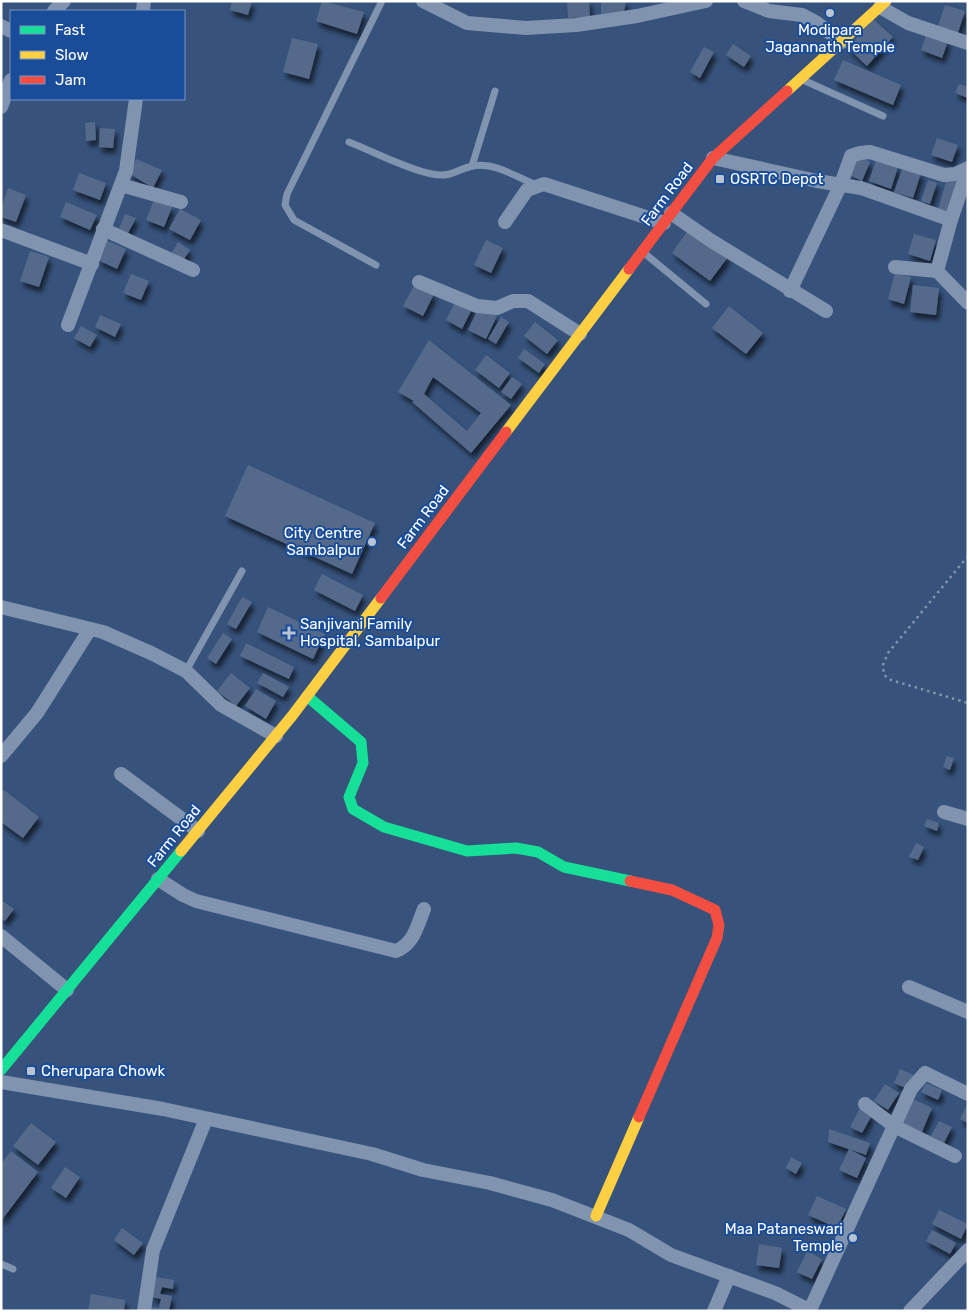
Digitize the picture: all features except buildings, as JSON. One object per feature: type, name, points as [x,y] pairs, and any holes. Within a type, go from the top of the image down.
[{"type":"main road","name":"Farm Road","points":[[1,1070],[276,736],[713,158],[883,4]]},
{"type":"main road","points":[[307,696],[361,742],[365,759],[349,796],[349,802],[353,809],[373,822],[467,851],[516,848],[538,852],[577,872],[672,890],[714,910],[719,925],[717,938],[596,1216]]},
{"type":"street","points":[[55,10],[64,1]]},
{"type":"street","points":[[423,1],[467,23],[526,28],[576,25],[638,16],[706,1]]},
{"type":"street","points":[[744,1],[769,11],[802,15],[842,42]]},
{"type":"street","points":[[883,4],[908,23],[968,43]]},
{"type":"street","points":[[1,107],[10,83]]},
{"type":"street","points":[[68,325],[92,264],[103,229],[122,185],[130,152],[136,100]]},
{"type":"street","points":[[790,290],[841,184],[851,156],[860,152],[870,152],[944,174],[955,174],[968,168]]},
{"type":"street","points":[[713,158],[817,181],[861,188],[951,220]]},
{"type":"street","points":[[937,271],[968,168]]},
{"type":"street","points":[[505,222],[527,190],[544,184],[667,218],[826,311]]},
{"type":"street","points":[[122,185],[181,202]]},
{"type":"street","points":[[103,229],[193,270]]},
{"type":"street","points":[[1,230],[92,264]]},
{"type":"street","points":[[895,267],[937,271],[968,303]]},
{"type":"street","points":[[419,282],[477,306],[497,308],[513,301],[528,301],[580,334]]},
{"type":"street","points":[[1,607],[90,629],[151,653],[186,671],[221,705],[276,736]]},
{"type":"street","points":[[1,756],[37,713],[90,629]]},
{"type":"street","points":[[121,774],[198,831]]},
{"type":"street","points":[[944,812],[968,819]]},
{"type":"street","points":[[158,879],[182,895],[196,901],[396,950],[405,948],[411,941],[424,909]]},
{"type":"street","points":[[1,936],[67,990]]},
{"type":"street","points":[[910,987],[968,1012]]},
{"type":"street","points":[[1,1082],[154,1107],[372,1154],[423,1170],[490,1183],[552,1200],[629,1230],[670,1254],[788,1298],[810,1311],[911,1089],[925,1073],[968,1094]]},
{"type":"street","points":[[865,1104],[894,1126],[955,1156]]},
{"type":"street","points":[[144,1311],[154,1250],[206,1119]]},
{"type":"street","points":[[916,1309],[968,1250]]},
{"type":"street","points":[[714,1311],[729,1276]]},
{"type":"lane","points":[[376,265],[294,220],[285,206],[287,194],[382,1]]},
{"type":"lane","points":[[800,78],[883,116]]},
{"type":"lane","points":[[472,166],[495,91]]},
{"type":"lane","points":[[349,142],[430,174],[445,176],[458,173],[472,166],[494,168],[536,186]]},
{"type":"lane","points":[[642,252],[706,304]]},
{"type":"lane","points":[[186,671],[242,571]]},
{"type":"lane","points":[[1,1264],[12,1269]]},
{"type":"path","points":[[968,556],[888,653],[883,665],[884,675],[891,680],[968,703]]},
{"type":"traffic: fast","points":[[307,696],[361,742],[363,763],[349,797],[353,809],[384,827],[467,851],[516,848],[538,852],[564,867],[630,881]]},
{"type":"traffic: fast","points":[[1,1070],[181,851]]},
{"type":"traffic: slow","points":[[787,91],[886,1]]},
{"type":"traffic: slow","points":[[506,432],[629,269]]},
{"type":"traffic: slow","points":[[181,851],[292,716],[381,598]]},
{"type":"traffic: slow","points":[[596,1216],[639,1117]]},
{"type":"traffic: jam","points":[[629,269],[713,158],[787,91]]},
{"type":"traffic: jam","points":[[381,598],[506,432]]},
{"type":"traffic: jam","points":[[630,881],[672,890],[715,910],[719,925],[717,938],[639,1117]]},
{"type":"place","name":"Modipara Jagannath Temple","points":[[830,13]]},
{"type":"place","name":"OSRTC Depot","points":[[720,179]]},
{"type":"place","name":"City Centre Sambalpur","points":[[372,542]]},
{"type":"place","name":"Sanjivani Family Hospital, Sambalpur","points":[[289,633]]},
{"type":"place","name":"Cherupara Chowk","points":[[31,1071]]},
{"type":"place","name":"Maa Pataneswari Temple","points":[[853,1238]]}]
